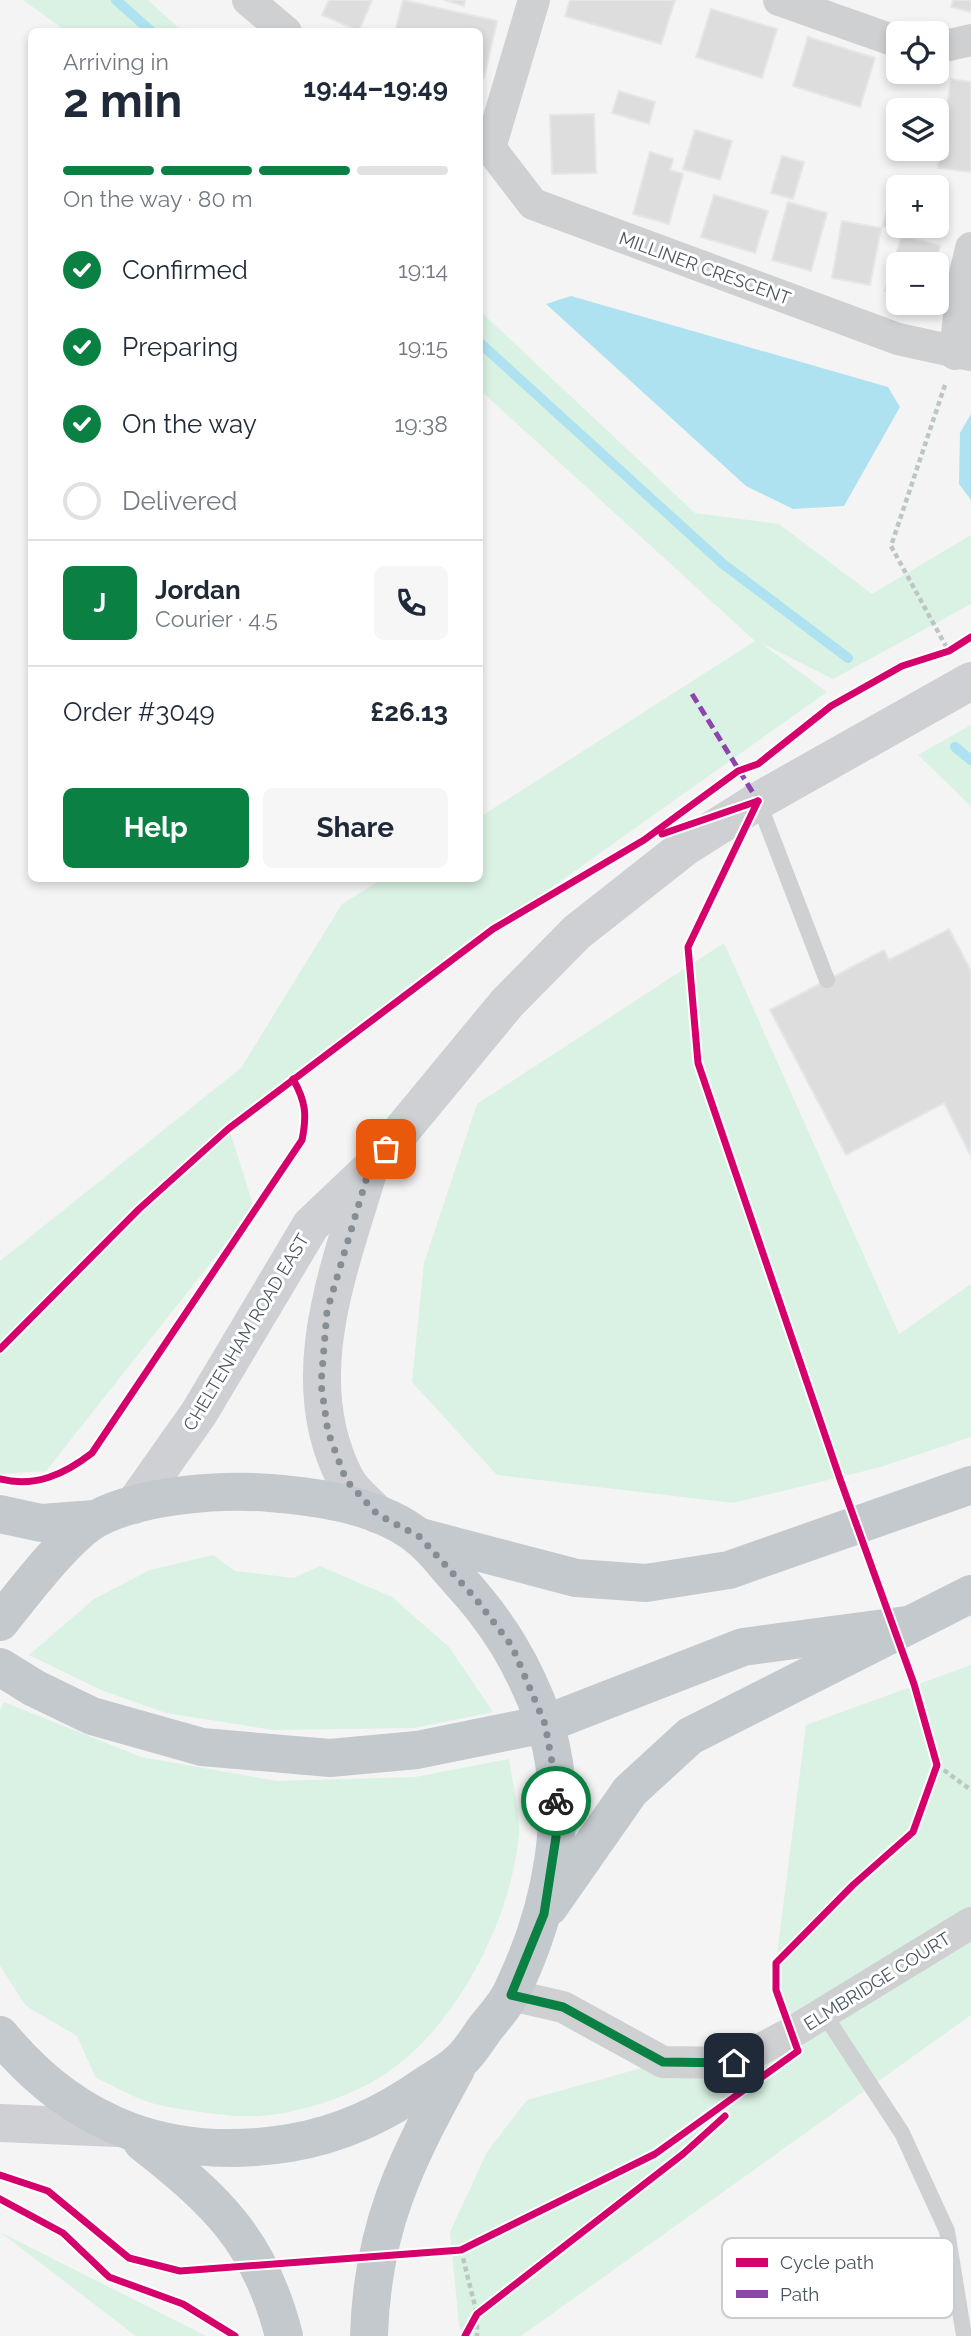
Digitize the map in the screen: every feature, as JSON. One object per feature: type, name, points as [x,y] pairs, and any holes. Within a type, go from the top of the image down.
[{"type":"highway","points":[[0,1514],[41,1522],[95,1519],[134,1505],[243,1491],[317,1497],[377,1514],[420,1537],[576,1578],[646,1583],[729,1570],[971,1485]]},
{"type":"highway","points":[[0,1622],[50,1562],[95,1519]]},
{"type":"highway","points":[[420,1537],[476,1599],[512,1646],[545,1724],[556,1797],[556,1837],[544,1914]]},
{"type":"highway","points":[[369,2336],[373,2279],[388,2212],[411,2151],[460,2061],[511,1995],[544,1914],[630,1791],[690,1736],[971,1594]]},
{"type":"highway","points":[[0,1667],[34,1688],[92,1716],[202,1747],[330,1758],[416,1751],[545,1724],[743,1647],[907,1625]]},
{"type":"highway","points":[[0,2035],[53,2088],[124,2131],[189,2178],[228,2217],[267,2279],[285,2336]]},
{"type":"highway","points":[[124,2131],[188,2147],[255,2149],[304,2141],[349,2129],[388,2111],[460,2061]]},
{"type":"main road","name":"CHELTENHAM ROAD EAST","points":[[134,1505],[199,1413],[311,1225],[369,1170],[507,1003],[577,932],[685,847],[960,666]]},
{"type":"main road","name":"CHELTENHAM ROAD EAST","points":[[369,1170],[327,1311],[321,1384],[328,1432],[346,1480],[377,1514]]},
{"type":"main road","points":[[0,2123],[124,2131]]},
{"type":"street","points":[[248,0],[281,28]]},
{"type":"street","points":[[485,146],[534,0]]},
{"type":"street","points":[[779,0],[886,38]]},
{"type":"street","points":[[949,45],[971,40]]},
{"type":"street","name":"MILLINER CRESCENT","points":[[485,146],[533,204],[898,339],[963,354]]},
{"type":"street","points":[[963,354],[962,287],[971,248]]},
{"type":"street","name":"ELMBRIDGE COURT","points":[[511,1995],[563,2007],[663,2062],[734,2063],[824,2014],[971,1923]]},
{"type":"lane","points":[[758,801],[827,980]]},
{"type":"lane","points":[[824,2014],[902,2133],[948,2238]]},
{"type":"lane","points":[[954,2274],[964,2336]]},
{"type":"path","points":[[960,666],[891,546],[963,354]]},
{"type":"path","points":[[960,644],[960,666]]},
{"type":"path","points":[[937,655],[960,666]]},
{"type":"path","points":[[933,1776],[937,1765],[934,1754]]},
{"type":"path","points":[[937,1765],[971,1790]]},
{"type":"path","points":[[447,2251],[461,2250],[473,2244]]},
{"type":"path","points":[[461,2250],[477,2314],[477,2336]]},
{"type":"path","points":[[465,2336],[477,2314],[488,2306]]},
{"type":"green space","points":[[23,0],[148,0],[179,28],[62,28]]},
{"type":"green space","points":[[483,314],[695,513],[779,524],[872,594],[971,535],[971,604],[833,679],[761,643],[827,692],[493,929],[229,1128],[254,1208],[46,1471],[0,1474],[0,1261],[241,1068],[342,904],[378,882],[483,882],[483,815],[755,641],[483,393]]},
{"type":"green space","points":[[971,725],[971,806],[918,755]]},
{"type":"green space","points":[[724,943],[899,1334],[971,1284],[971,1437],[877,1468],[733,1503],[497,1475],[412,1382],[424,1263],[477,1104]]},
{"type":"green space","points":[[213,1555],[235,1571],[294,1578],[320,1566],[392,1597],[449,1647],[493,1712],[414,1728],[273,1730],[166,1713],[101,1690],[29,1655],[94,1599],[150,1570]]},
{"type":"green space","points":[[971,1665],[971,2015],[521,2336],[463,2336],[459,2325],[450,2232],[487,2152],[527,2100],[663,2062],[734,2063],[791,2034],[776,1990],[776,1963],[806,1725]]},
{"type":"green space","points":[[4,1702],[141,1757],[277,1781],[415,1777],[509,1759],[519,1824],[514,1865],[506,1899],[493,1933],[459,1997],[414,2051],[388,2072],[343,2096],[291,2112],[249,2116],[181,2109],[143,2100],[96,2078],[77,2036],[26,2006],[0,1966],[0,1710]]},
{"type":"green space","points":[[0,2232],[206,2336],[136,2336]]},
{"type":"water","points":[[571,296],[888,387],[900,407],[844,506],[793,509],[746,486],[546,304]]},
{"type":"water","points":[[971,414],[971,500],[959,484],[960,433]]},
{"type":"building","points":[[329,0],[372,0],[360,28],[352,28],[322,15]]},
{"type":"building","points":[[403,0],[497,21],[484,78],[483,28],[396,28]]},
{"type":"building","points":[[444,0],[465,0],[464,6]]},
{"type":"building","points":[[570,0],[675,0],[661,44],[565,16]]},
{"type":"building","points":[[953,0],[971,0],[971,12],[951,7]]},
{"type":"building","points":[[711,9],[777,29],[762,78],[696,57]]},
{"type":"building","points":[[808,37],[875,58],[860,107],[793,86]]},
{"type":"building","points":[[951,79],[971,82],[971,172],[938,168],[939,161],[949,161],[948,98]]},
{"type":"building","points":[[619,91],[655,102],[649,124],[612,113]]},
{"type":"building","points":[[594,114],[596,173],[552,174],[550,115]]},
{"type":"building","points":[[695,130],[732,141],[720,180],[683,169]]},
{"type":"building","points":[[650,152],[673,159],[670,170],[683,174],[669,224],[633,214]]},
{"type":"building","points":[[782,156],[804,162],[793,199],[771,193]]},
{"type":"building","points":[[714,195],[768,211],[755,253],[701,237]]},
{"type":"building","points":[[788,202],[827,213],[811,271],[772,260]]},
{"type":"building","points":[[842,221],[881,228],[870,285],[832,278]]},
{"type":"building","points":[[901,238],[912,238],[940,246],[938,252],[897,252]]},
{"type":"building","points":[[949,929],[971,971],[971,1156],[944,1103],[846,1155],[770,1010],[884,950],[889,960]]},
{"type":"waterway","points":[[116,0],[148,28]]},
{"type":"waterway","points":[[483,346],[723,564],[848,658]]},
{"type":"waterway","points":[[955,747],[971,760]]},
{"type":"marked path","points":[[692,694],[758,801]]},
{"type":"cycle path","points":[[0,1349],[139,1209],[228,1129],[493,929],[644,840],[738,771],[758,764],[831,706],[902,666],[949,651],[971,637]]},
{"type":"cycle path","points":[[662,834],[758,801]]},
{"type":"cycle path","points":[[0,2175],[48,2191],[129,2258],[180,2271],[461,2250],[655,2154],[798,2051],[776,1990],[776,1963],[853,1885],[913,1832],[937,1765],[914,1684],[840,1479],[698,1063],[688,947],[758,801]]},
{"type":"cycle path","points":[[0,1479],[25,1482],[49,1477],[92,1453],[302,1140],[304,1109],[293,1079]]},
{"type":"cycle path","points":[[465,2336],[477,2314],[683,2154],[725,2116]]},
{"type":"cycle path","points":[[0,2199],[63,2233],[109,2277],[183,2304],[235,2336]]},
{"type":"way so far","points":[[386,1149],[369,1170],[327,1311],[321,1384],[328,1432],[346,1480],[377,1514],[420,1537],[476,1599],[512,1646],[545,1724],[556,1784],[556,1801]]},
{"type":"route","points":[[556,1801],[556,1837],[544,1914],[511,1995],[563,2007],[663,2062],[734,2063]]}]
